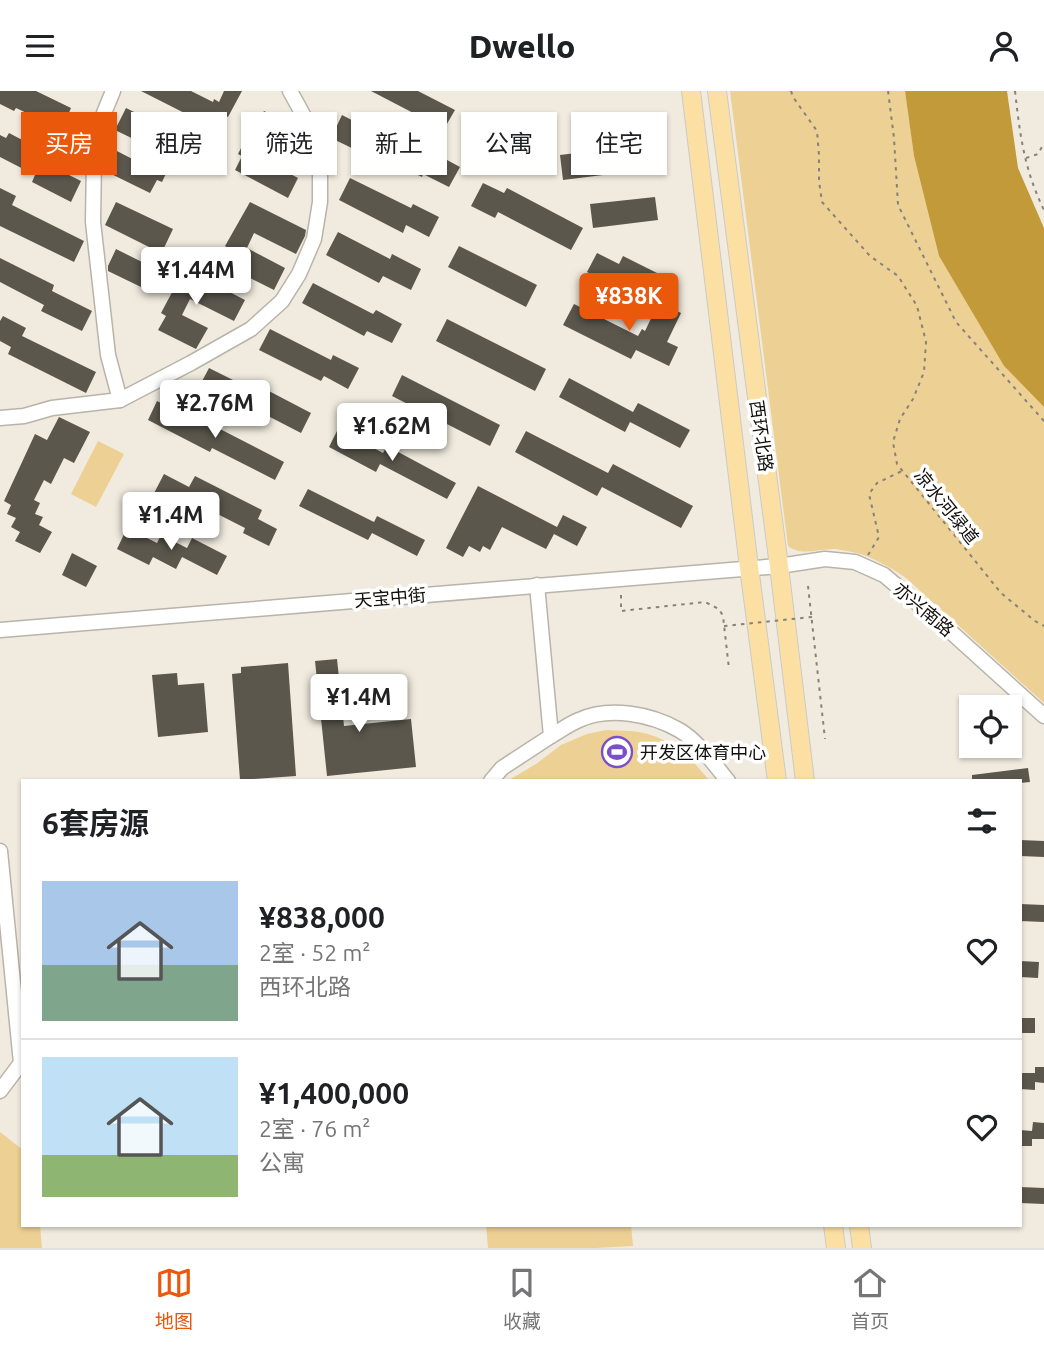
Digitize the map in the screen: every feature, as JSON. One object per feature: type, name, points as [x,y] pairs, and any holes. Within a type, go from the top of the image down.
[{"type":"main road","name":"西环北路","points":[[691,91],[777,779]]},
{"type":"main road","name":"西环北路","points":[[717,91],[805,779]]},
{"type":"main road","points":[[834,1227],[836,1248]]},
{"type":"main road","points":[[859,1227],[862,1248]]},
{"type":"street","points":[[113,91],[103,113],[94,160],[93,222],[108,355],[120,400]]},
{"type":"street","points":[[0,418],[24,416],[52,408],[120,400],[251,329],[282,301],[299,274],[314,239],[320,202],[320,163],[306,120],[290,91]]},
{"type":"street","name":"亦兴南路","points":[[779,566],[825,559],[855,562],[884,575],[941,622],[1044,716]]},
{"type":"street","name":"天宝中街","points":[[0,630],[779,566]]},
{"type":"street","points":[[537,585],[551,736]]},
{"type":"street","points":[[493,779],[502,768],[580,719],[610,712],[645,716],[680,730],[706,753],[726,779]]},
{"type":"street","points":[[0,851],[21,1063],[0,1091]]},
{"type":"path","name":"凉水河绿道","points":[[791,91],[817,131],[822,202],[870,256],[898,276],[917,306],[926,342],[924,372],[914,400],[900,419],[893,442],[897,464],[1001,593],[1044,626]]},
{"type":"path","points":[[888,91],[898,205],[956,322],[1044,421]]},
{"type":"path","points":[[1015,91],[1025,158],[1044,210]]},
{"type":"path","points":[[1025,158],[1038,154],[1044,143]]},
{"type":"path","points":[[862,565],[878,537],[870,494],[877,483],[902,471]]},
{"type":"path","points":[[808,586],[825,739]]},
{"type":"path","points":[[621,595],[621,611],[705,602],[719,609],[723,615],[729,669]]},
{"type":"path","points":[[724,626],[811,617]]},
{"type":"shaded area","points":[[730,91],[905,91],[914,156],[939,256],[1004,366],[1044,407],[1044,703],[895,571],[857,553],[836,549],[799,551],[788,546]]},
{"type":"shaded area","points":[[905,91],[1007,91],[1018,168],[1044,228],[1044,407],[1004,366],[939,256],[914,156]]},
{"type":"shaded area","points":[[98,441],[124,454],[96,507],[71,494]]},
{"type":"shaded area","name":"开发区体育中心","points":[[606,730],[639,732],[661,739],[687,756],[708,779],[511,779],[561,745],[587,734]]},
{"type":"shaded area","points":[[0,1132],[21,1148],[21,1227],[40,1227],[42,1248],[0,1248]]},
{"type":"shaded area","points":[[486,1227],[631,1227],[633,1246],[596,1248],[488,1248]]},
{"type":"building","points":[[0,91],[36,91],[71,108],[69,112],[24,112],[16,108],[14,111],[0,104]]},
{"type":"building","points":[[141,91],[191,91],[213,102],[214,99],[219,102],[224,91],[242,91],[228,117],[227,112],[182,112]]},
{"type":"building","points":[[371,91],[418,91],[455,110],[447,124],[447,112],[411,112]]},
{"type":"building","points":[[126,108],[134,112],[131,112],[131,138],[117,131]]},
{"type":"building","points":[[342,115],[351,120],[351,148],[337,141],[337,125]]},
{"type":"building","points":[[9,133],[21,139],[21,168],[0,157],[0,135],[6,138]]},
{"type":"building","points":[[117,151],[131,158],[131,175],[165,175],[162,182],[157,180],[150,193],[113,175],[117,175]]},
{"type":"building","points":[[571,154],[571,175],[603,175],[563,180],[560,155]]},
{"type":"building","points":[[241,158],[241,173],[235,170]]},
{"type":"building","points":[[447,160],[460,167],[449,187],[425,175],[447,175]]},
{"type":"building","points":[[35,175],[69,175],[81,181],[71,202],[32,182]]},
{"type":"building","points":[[244,175],[292,175],[298,178],[288,198]]},
{"type":"building","points":[[350,178],[411,208],[413,204],[439,217],[429,237],[406,225],[403,233],[339,200]]},
{"type":"building","points":[[483,183],[504,193],[507,188],[583,228],[571,250],[498,212],[495,218],[471,206]]},
{"type":"building","points":[[0,188],[16,196],[12,205],[84,241],[74,262],[0,226]]},
{"type":"building","points":[[655,197],[658,220],[593,228],[590,204]]},
{"type":"building","points":[[116,202],[173,229],[163,250],[167,251],[155,277],[150,274],[143,288],[108,271],[116,249],[144,263],[151,248],[105,225]]},
{"type":"building","points":[[250,202],[306,230],[296,254],[254,233],[247,248],[285,268],[274,290],[222,264],[230,249],[225,246]]},
{"type":"building","points":[[338,232],[390,259],[392,254],[421,269],[411,290],[383,276],[379,283],[326,255]]},
{"type":"building","points":[[459,246],[537,285],[526,307],[448,267]]},
{"type":"building","points":[[597,253],[619,264],[623,256],[669,279],[660,296],[619,275],[613,286],[587,272]]},
{"type":"building","points":[[0,258],[54,285],[52,291],[92,311],[82,331],[41,311],[44,305],[0,282]]},
{"type":"building","points":[[189,267],[213,280],[212,283],[245,300],[234,321],[190,299],[182,315],[208,328],[196,349],[158,330],[166,316],[161,313]]},
{"type":"building","points":[[313,283],[373,314],[376,310],[402,324],[392,343],[367,331],[364,336],[302,303]]},
{"type":"building","points":[[659,302],[681,313],[667,342],[678,347],[669,366],[636,350],[631,359],[563,325],[574,304],[638,336],[642,329],[645,331]]},
{"type":"building","points":[[3,316],[26,328],[22,336],[96,372],[86,393],[8,354],[11,347],[0,341],[0,321]]},
{"type":"building","points":[[447,319],[546,369],[535,391],[436,341]]},
{"type":"building","points":[[270,329],[331,360],[333,355],[359,368],[348,389],[324,376],[321,381],[259,350]]},
{"type":"building","points":[[209,368],[245,386],[248,380],[311,413],[301,433],[239,401],[235,408],[198,389]]},
{"type":"building","points":[[402,375],[500,425],[490,446],[392,396]]},
{"type":"building","points":[[569,378],[633,412],[638,403],[690,430],[680,448],[630,422],[625,432],[559,397]]},
{"type":"building","points":[[157,401],[284,462],[275,480],[212,448],[210,452],[148,420]]},
{"type":"building","points":[[59,417],[90,432],[74,463],[64,458],[51,484],[44,480],[34,500],[40,503],[35,514],[43,517],[39,525],[52,532],[40,553],[15,541],[20,532],[11,527],[16,518],[7,514],[11,505],[4,501],[35,434],[47,440]]},
{"type":"building","points":[[338,429],[383,453],[387,446],[456,483],[447,499],[380,464],[376,472],[329,447]]},
{"type":"building","points":[[526,431],[608,473],[613,464],[693,506],[681,528],[602,487],[597,496],[515,452]]},
{"type":"building","points":[[164,474],[189,487],[195,476],[262,510],[258,519],[277,529],[269,546],[243,533],[245,528],[184,497],[178,510],[152,497]]},
{"type":"building","points":[[478,486],[557,527],[563,515],[587,527],[577,546],[554,534],[546,549],[502,527],[490,550],[483,546],[480,552],[469,546],[463,557],[446,548]]},
{"type":"building","points":[[308,489],[374,522],[377,516],[425,540],[417,556],[372,533],[368,540],[299,506]]},
{"type":"building","points":[[127,528],[157,543],[161,535],[187,548],[192,538],[227,556],[217,575],[182,557],[176,569],[153,557],[149,565],[117,549]]},
{"type":"building","points":[[72,553],[97,566],[86,587],[62,575]]},
{"type":"building","points":[[337,659],[344,726],[411,719],[416,767],[327,776],[315,661]]},
{"type":"building","points":[[288,663],[296,776],[240,779],[232,674],[241,673],[241,667]]},
{"type":"building","points":[[177,673],[178,685],[204,683],[208,732],[158,737],[152,675]]},
{"type":"building","points":[[1028,768],[1030,782],[1022,783],[1022,779],[972,779],[972,775]]},
{"type":"building","points":[[1022,840],[1044,841],[1044,857],[1022,856]]},
{"type":"building","points":[[1022,904],[1044,905],[1044,922],[1022,921]]},
{"type":"building","points":[[1022,961],[1039,962],[1038,978],[1022,977]]},
{"type":"building","points":[[1022,1018],[1035,1018],[1035,1033],[1022,1033]]},
{"type":"building","points":[[1035,1067],[1044,1067],[1044,1083],[1035,1082],[1035,1090],[1022,1089],[1022,1073],[1035,1073]]},
{"type":"building","points":[[1033,1122],[1044,1123],[1044,1139],[1032,1139],[1032,1146],[1022,1146],[1022,1130],[1032,1131]]},
{"type":"building","points":[[1022,1187],[1044,1188],[1044,1204],[1022,1203]]},
{"type":"place","name":"开发区体育中心","points":[[617,752]]}]
